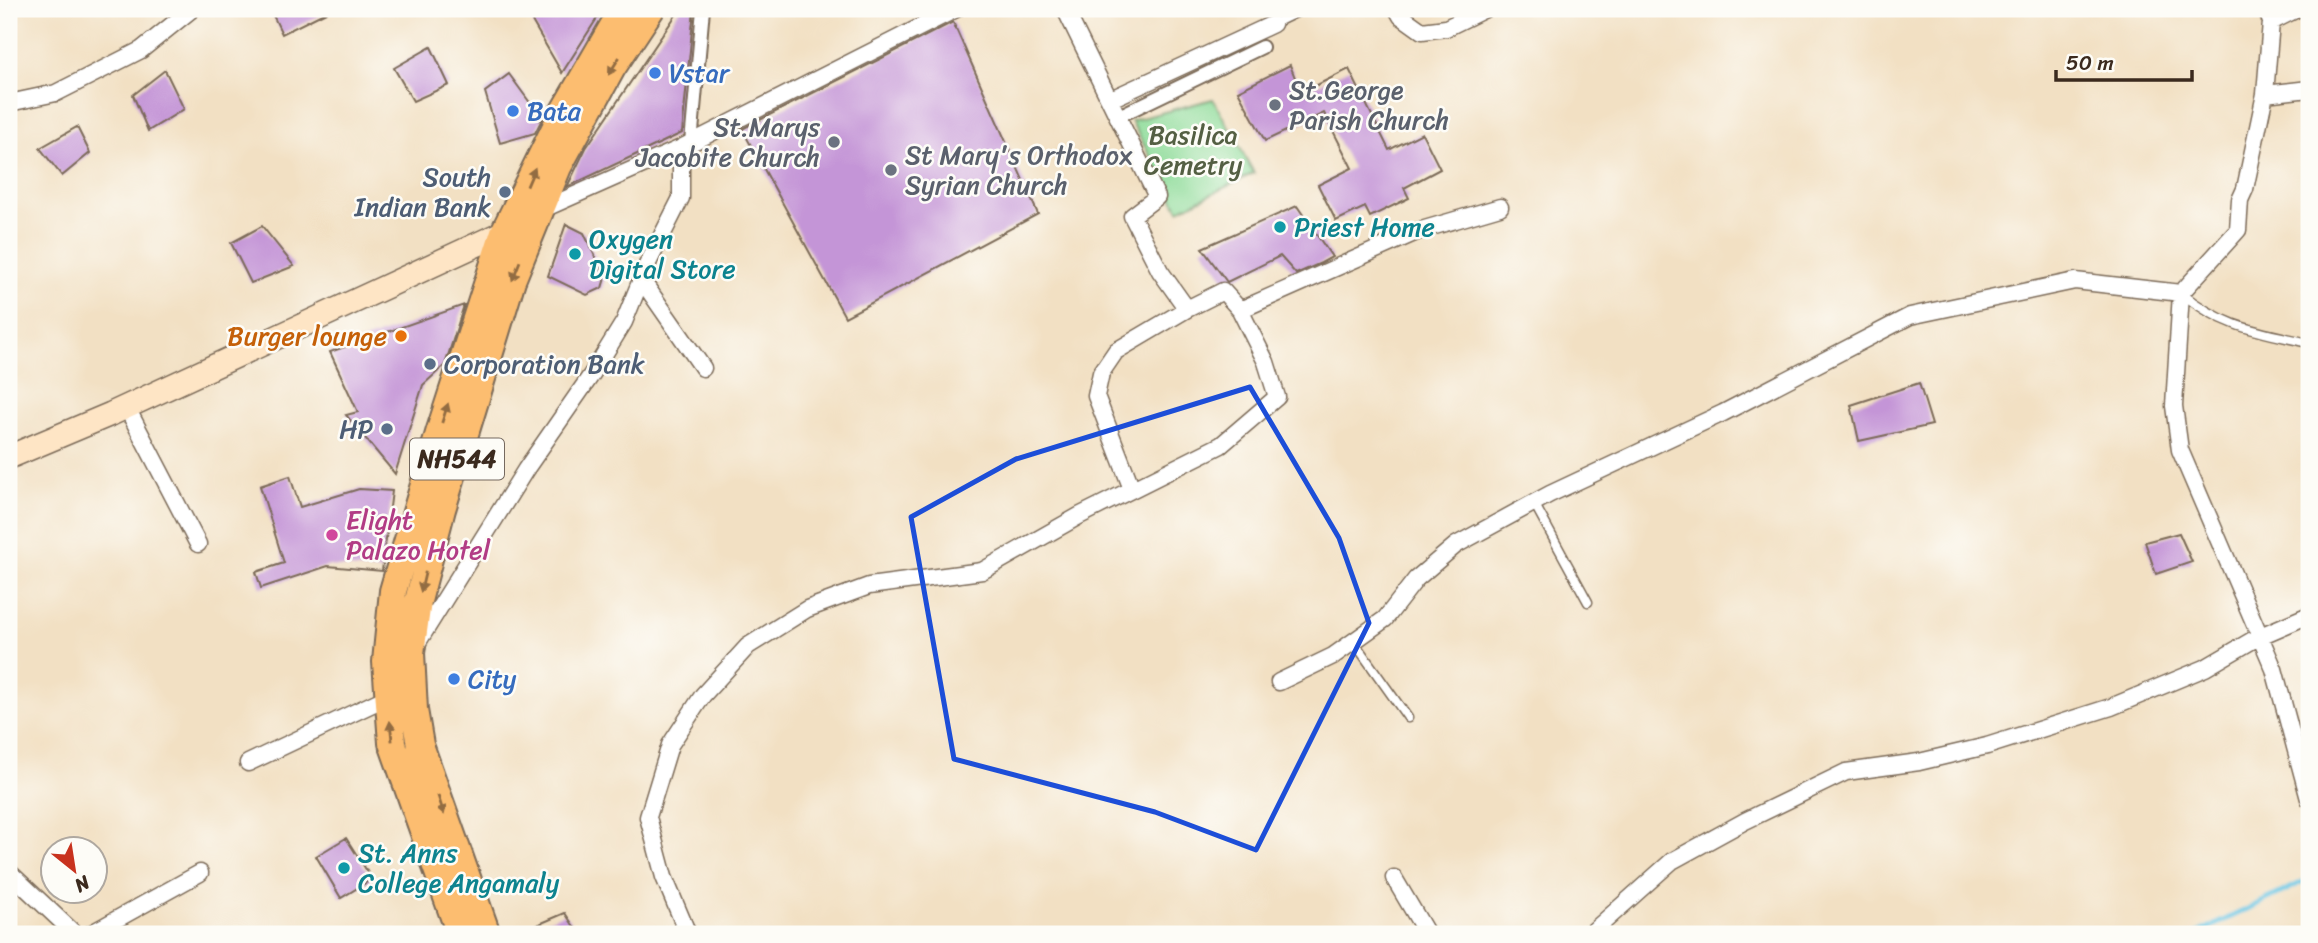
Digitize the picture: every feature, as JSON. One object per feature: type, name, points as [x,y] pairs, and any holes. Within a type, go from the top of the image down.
[{"type":"highway","name":"NH544","points":[[460,934],[392,743],[387,697],[389,624],[405,544],[504,232],[562,114],[623,9]]},
{"type":"highway","name":"NH544","points":[[487,934],[420,745],[414,710],[411,653],[418,601],[442,509],[512,280],[558,167],[580,124],[651,9]]},
{"type":"main road","points":[[9,457],[504,232]]},
{"type":"street","points":[[9,103],[56,93],[141,50],[192,9]]},
{"type":"street","points":[[411,653],[526,469],[592,374],[624,322],[641,279],[681,198],[703,9]]},
{"type":"street","points":[[504,232],[541,211],[686,146],[956,9]]},
{"type":"street","points":[[1065,9],[1157,197],[1132,216],[1160,271],[1187,309]]},
{"type":"street","points":[[1397,9],[1401,16],[1422,31],[1446,28],[1485,9]]},
{"type":"street","points":[[2297,9],[2269,15],[2264,94],[2245,189],[2240,200],[2238,230],[2181,293],[2174,406],[2180,450],[2273,669],[2309,799]]},
{"type":"street","points":[[1111,99],[1280,17]]},
{"type":"street","points":[[1119,116],[1262,47]]},
{"type":"street","points":[[2264,94],[2309,89]]},
{"type":"street","points":[[1240,310],[1420,230],[1500,207]]},
{"type":"street","points":[[641,279],[703,368]]},
{"type":"street","points":[[1279,682],[1354,642],[1385,619],[1416,579],[1456,545],[1534,503],[1723,413],[1910,316],[2075,281],[2181,293]]},
{"type":"street","points":[[688,934],[664,877],[648,817],[670,745],[703,695],[748,646],[807,609],[869,586],[982,571],[1221,444],[1277,397],[1266,362],[1240,310],[1223,291],[1116,351],[1101,373],[1096,396],[1132,489]]},
{"type":"street","points":[[126,406],[198,544]]},
{"type":"street","points":[[1590,934],[1672,861],[1745,821],[1846,772],[1919,762],[1987,746],[2076,718],[2205,668],[2258,637],[2309,615]]},
{"type":"street","points":[[248,763],[387,697]]},
{"type":"street","points":[[90,934],[200,873]]},
{"type":"street","points":[[9,874],[75,934]]},
{"type":"street","points":[[1394,878],[1427,934]]},
{"type":"lane","points":[[1280,17],[1304,9]]},
{"type":"lane","points":[[2181,293],[2208,314],[2243,329],[2309,343]]},
{"type":"lane","points":[[1534,503],[1588,602]]},
{"type":"lane","points":[[1354,642],[1408,718]]},
{"type":"highlighted area","points":[[1250,387],[1339,538],[1369,623],[1256,850],[1155,812],[954,759],[911,517],[1016,459]]},
{"type":"green space","name":"Basilica Cemetry","points":[[1213,99],[1254,173],[1179,210],[1131,121]]},
{"type":"building","points":[[270,9],[332,9],[282,34]]},
{"type":"building","points":[[525,9],[603,9],[562,73]]},
{"type":"building","points":[[680,9],[694,9],[682,133],[567,187],[586,148]]},
{"type":"building","name":"St Mary's Orthodox Syrian Church","points":[[953,22],[1038,214],[845,317],[742,129]]},
{"type":"building","points":[[431,47],[449,85],[413,101],[394,68]]},
{"type":"building","points":[[1290,65],[1301,93],[1349,69],[1389,150],[1422,133],[1440,169],[1404,188],[1409,198],[1370,217],[1365,207],[1336,221],[1318,185],[1352,168],[1324,113],[1265,141],[1238,91]]},
{"type":"building","points":[[165,70],[184,109],[148,131],[133,95]]},
{"type":"building","name":"Bata","points":[[509,74],[542,119],[535,133],[500,143],[485,92]]},
{"type":"building","points":[[77,127],[90,153],[62,176],[40,148]]},
{"type":"building","name":"Priest Home","points":[[1297,206],[1332,257],[1296,274],[1280,256],[1227,282],[1202,248]]},
{"type":"building","name":"Oxygen Digital Store","points":[[566,224],[584,233],[605,278],[602,288],[587,295],[548,276]]},
{"type":"building","points":[[262,226],[294,266],[251,283],[231,243]]},
{"type":"building","points":[[464,305],[445,365],[423,385],[395,474],[346,415],[358,412],[330,352]]},
{"type":"building","points":[[1919,383],[1932,425],[1859,441],[1851,405]]},
{"type":"building","name":"Elight Palazo Hotel","points":[[290,476],[300,507],[359,489],[392,491],[382,571],[328,566],[261,588],[256,572],[284,563],[260,486]]},
{"type":"building","points":[[2179,533],[2192,562],[2156,574],[2145,542]]},
{"type":"building","name":"St. Anns College Angamaly","points":[[346,838],[372,879],[341,898],[316,856]]},
{"type":"building","points":[[565,913],[579,934],[516,934]]},
{"type":"waterway","points":[[2196,934],[2309,879]]},
{"type":"place","name":"Vstar","points":[[655,73]]},
{"type":"place","name":"St.George Parish Church","points":[[1275,105]]},
{"type":"place","name":"Bata","points":[[513,111]]},
{"type":"place","name":"St.Marys Jacobite Church","points":[[834,142]]},
{"type":"place","name":"St Mary's Orthodox Syrian Church","points":[[891,170]]},
{"type":"place","name":"South Indian Bank","points":[[505,192]]},
{"type":"place","name":"Priest Home","points":[[1280,227]]},
{"type":"place","name":"Oxygen Digital Store","points":[[575,254]]},
{"type":"place","name":"Burger lounge","points":[[401,336]]},
{"type":"place","name":"Corporation Bank","points":[[430,364]]},
{"type":"place","name":"HP","points":[[387,429]]},
{"type":"place","name":"Elight Palazo Hotel","points":[[332,535]]},
{"type":"place","name":"City","points":[[454,679]]},
{"type":"place","name":"St. Anns College Angamaly","points":[[344,868]]}]
